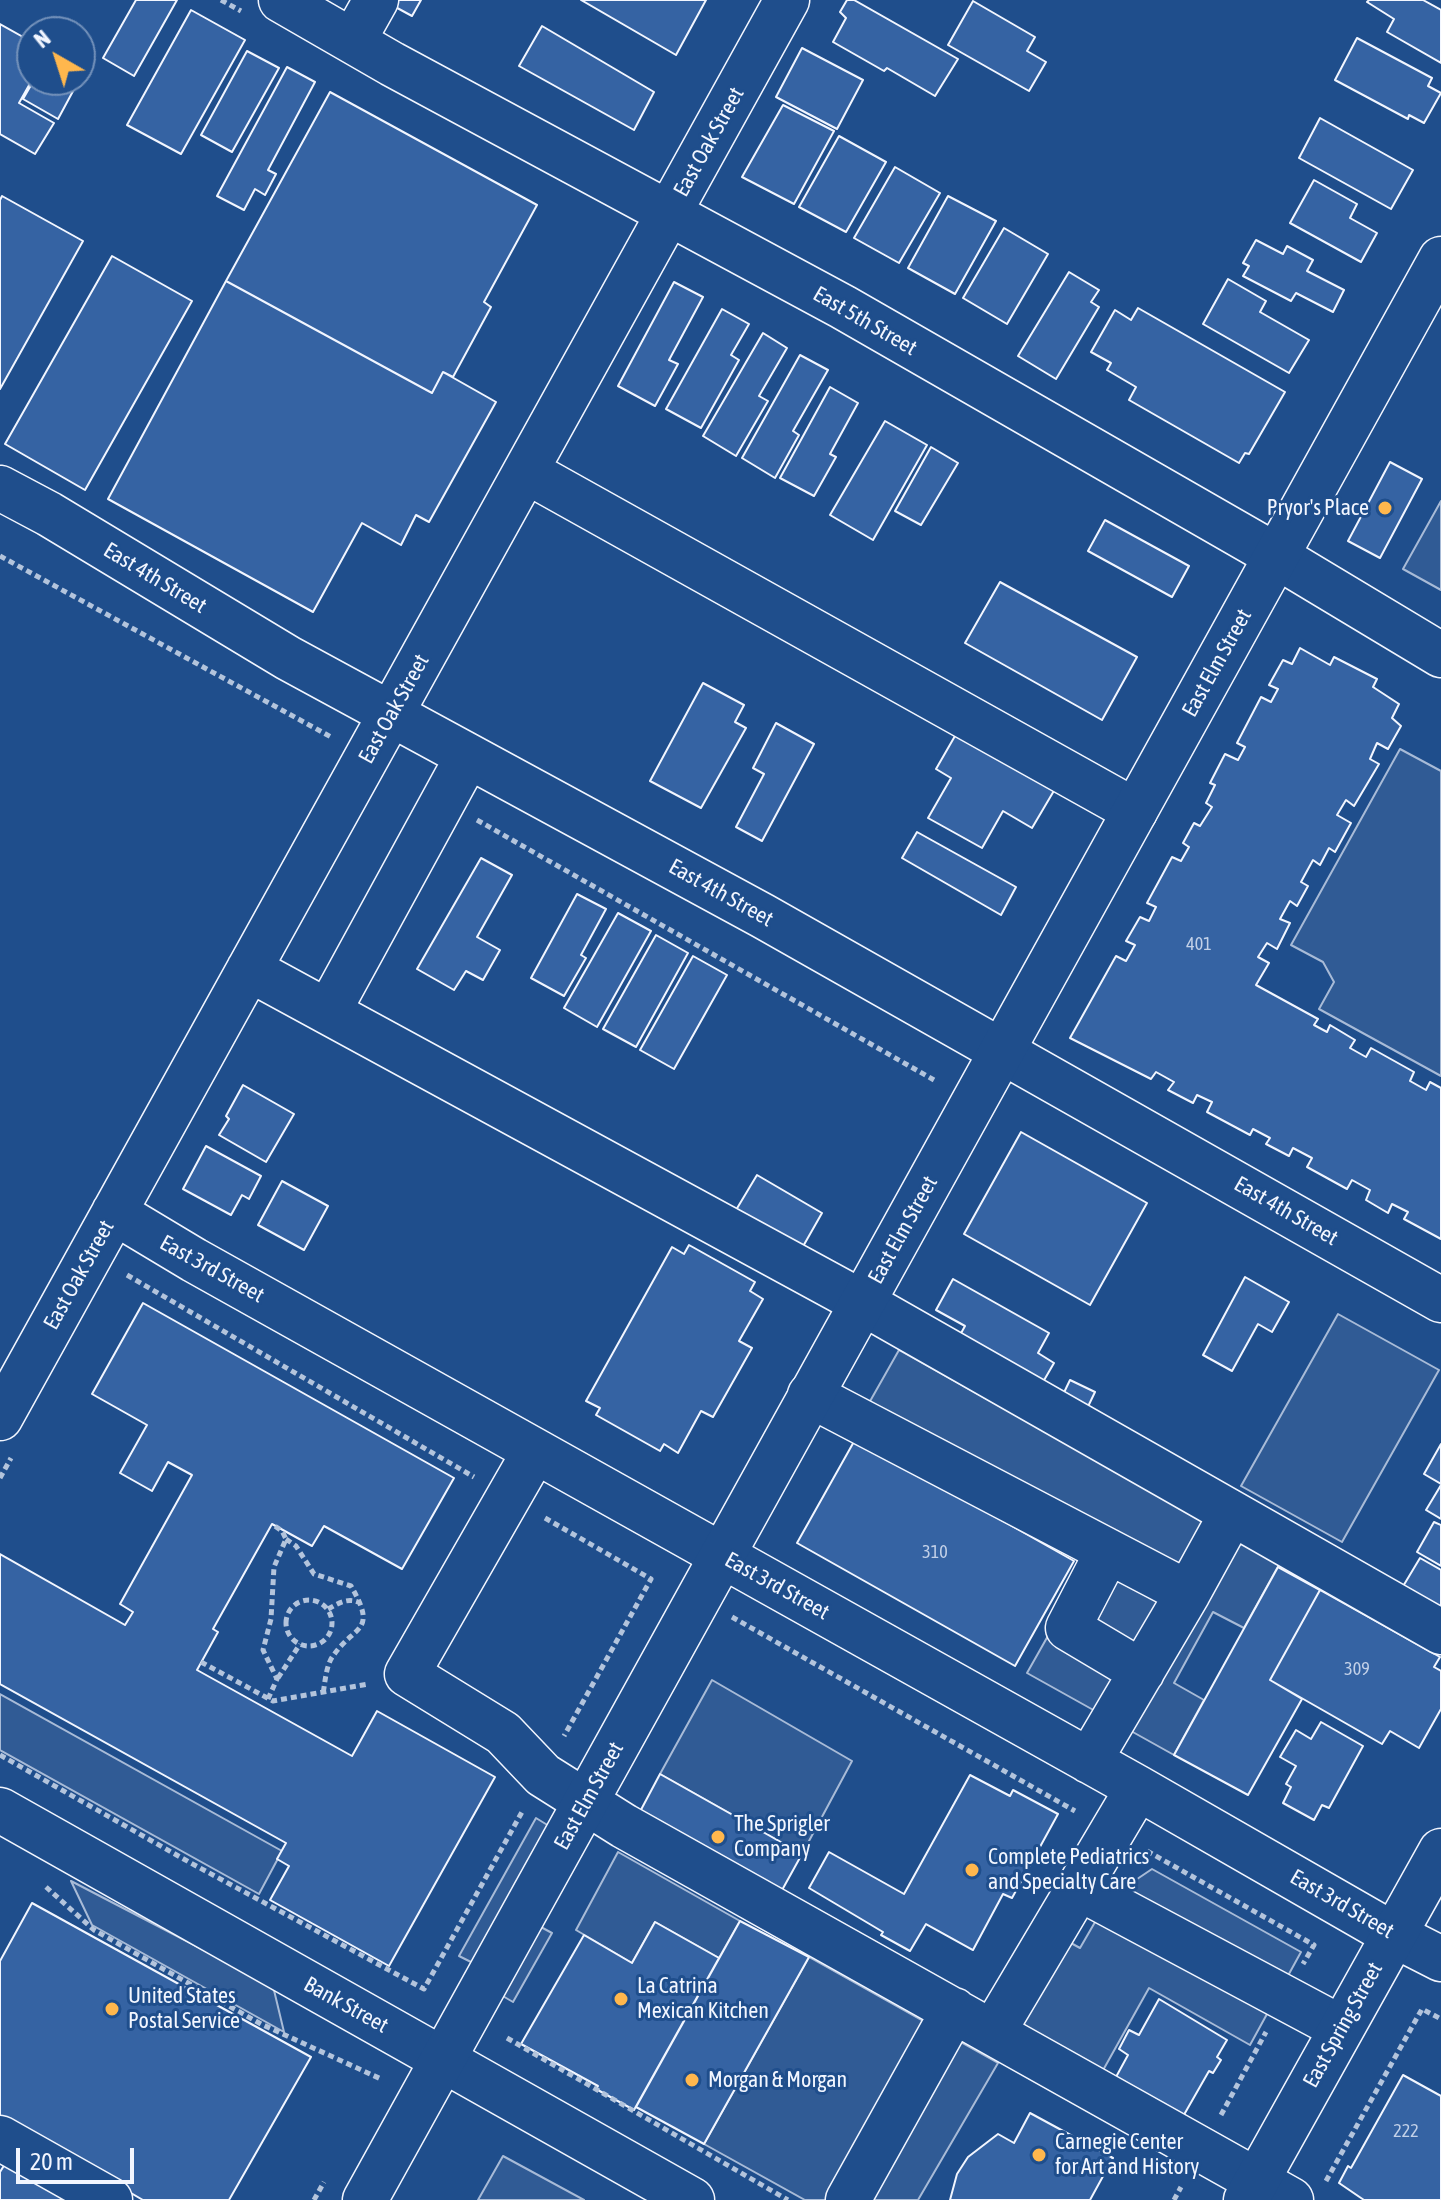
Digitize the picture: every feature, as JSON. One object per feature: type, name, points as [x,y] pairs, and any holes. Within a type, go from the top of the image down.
[{"type":"street","name":"East 5th Street","points":[[281,0],[843,307],[1276,556],[1441,655]]},
{"type":"street","points":[[353,41],[376,0]]},
{"type":"street","name":"East Oak Street","points":[[0,1418],[787,0]]},
{"type":"street","name":"East Elm Street","points":[[365,2200],[1441,259]]},
{"type":"street","points":[[526,471],[1135,811]]},
{"type":"street","name":"East 4th Street","points":[[0,488],[49,514],[288,658],[763,916],[1441,1300]]},
{"type":"street","points":[[328,1012],[468,756]]},
{"type":"street","points":[[249,969],[863,1303],[1441,1632]]},
{"type":"street","name":"East 3rd Street","points":[[114,1212],[194,1260],[1441,1959]]},
{"type":"street","points":[[810,1395],[1188,1593]]},
{"type":"street","points":[[535,1451],[407,1674],[503,1733],[543,1775],[624,1826],[1279,2192]]},
{"type":"street","points":[[1089,1761],[1232,1513]]},
{"type":"street","points":[[1108,1551],[1068,1628],[1142,1672]]},
{"type":"street","points":[[993,2032],[1138,1788]]},
{"type":"street","name":"Bank Street","points":[[0,1810],[692,2200]]},
{"type":"street","name":"East Spring Street","points":[[1279,2192],[1341,2028],[1441,1851]]},
{"type":"street","points":[[1079,1888],[1341,2028]]},
{"type":"street","points":[[848,2200],[954,2010]]},
{"type":"street","points":[[0,2138],[110,2200]]},
{"type":"path","points":[[0,556],[343,743]]},
{"type":"path","points":[[445,802],[934,1080]]},
{"type":"path","points":[[272,1524],[296,1546],[314,1574],[351,1586],[361,1603],[363,1617],[360,1630],[331,1658],[323,1694]]},
{"type":"path","points":[[277,1679],[263,1650],[271,1619],[274,1567],[286,1539]]},
{"type":"path","points":[[651,1579],[699,1598],[1314,1945],[1174,2200]]},
{"type":"path","points":[[315,1600],[328,1609],[332,1623],[327,1637],[315,1645],[300,1644],[294,1641],[286,1627],[288,1612],[299,1601],[315,1600]]},
{"type":"path","points":[[328,1609],[343,1601],[361,1603]]},
{"type":"path","points":[[268,1699],[300,1644]]},
{"type":"path","points":[[201,1662],[273,1701],[323,1694],[407,1674]]},
{"type":"path","points":[[0,1755],[424,1989]]},
{"type":"path","points":[[36,1881],[47,1887],[94,1930],[261,2024],[382,2077]]},
{"type":"path","points":[[1279,2192],[1422,2009],[1441,2019]]},
{"type":"path","points":[[507,2038],[788,2200]]},
{"type":"shaded area","points":[[1441,501],[1441,590],[1403,569]]},
{"type":"shaded area","points":[[1400,749],[1441,771],[1441,1076],[1319,1009],[1334,982],[1323,962],[1291,945]]},
{"type":"shaded area","points":[[1338,1314],[1439,1370],[1342,1542],[1241,1486]]},
{"type":"shaded area","points":[[899,1350],[1280,1563],[1244,1628],[1213,1612],[1174,1683],[1204,1700],[1174,1755],[1027,1673],[1092,1558],[856,1426]]},
{"type":"shaded area","points":[[712,1680],[852,1761],[802,1854],[660,1774]]},
{"type":"shaded area","points":[[0,1694],[282,1851],[259,1894],[0,1750]]},
{"type":"shaded area","points":[[536,1818],[549,1826],[473,1963],[459,1956]]},
{"type":"shaded area","points":[[618,1852],[740,1921],[719,1958],[655,1922],[632,1963],[576,1930]]},
{"type":"shaded area","points":[[1152,1869],[1301,1952],[1250,2045],[1149,1988],[1097,2081],[1005,2033],[1060,1937],[1080,1948],[1109,1898]]},
{"type":"shaded area","points":[[71,1881],[273,1986],[284,2032],[92,1925]]},
{"type":"shaded area","points":[[539,1926],[552,1933],[513,2002],[501,1995]]},
{"type":"shaded area","points":[[809,1957],[998,2063],[918,2200],[805,2200],[704,2144]]},
{"type":"shaded area","points":[[503,2156],[584,2200],[478,2200]]},
{"type":"building","points":[[136,0],[177,0],[134,76],[103,58]]},
{"type":"building","points":[[390,0],[421,0],[412,16],[388,3]]},
{"type":"building","points":[[581,0],[706,0],[676,55]]},
{"type":"building","points":[[847,0],[854,0],[958,59],[935,96],[833,42],[846,18],[840,12]]},
{"type":"building","points":[[1423,0],[1441,10],[1441,63],[1387,32],[1394,19],[1367,2]]},
{"type":"building","points":[[973,1],[1035,37],[1027,51],[1046,62],[1029,91],[948,45]]},
{"type":"building","points":[[191,10],[245,40],[181,154],[127,125]]},
{"type":"building","points":[[0,24],[16,33],[16,96],[23,96],[19,103],[54,123],[35,154],[0,134]]},
{"type":"building","points":[[542,26],[654,92],[634,130],[519,66]]},
{"type":"building","points":[[1357,38],[1432,78],[1428,86],[1441,93],[1424,123],[1409,115],[1408,119],[1335,80]]},
{"type":"building","points":[[802,48],[863,80],[837,129],[776,97]]},
{"type":"building","points":[[247,51],[279,68],[232,152],[201,135]]},
{"type":"building","points":[[287,67],[315,82],[268,170],[276,174],[265,195],[255,189],[244,210],[217,196]]},
{"type":"building","points":[[330,92],[537,205],[484,302],[491,307],[453,377],[443,372],[432,393],[226,281]]},
{"type":"building","points":[[25,96],[70,96],[58,119],[23,99]]},
{"type":"building","points":[[783,105],[834,131],[794,204],[742,177]]},
{"type":"building","points":[[1320,118],[1413,170],[1391,209],[1299,158]]},
{"type":"building","points":[[839,136],[886,162],[846,232],[799,207]]},
{"type":"building","points":[[895,167],[940,193],[899,263],[854,238]]},
{"type":"building","points":[[1314,180],[1357,204],[1350,218],[1377,233],[1361,262],[1290,223]]},
{"type":"building","points":[[2,196],[83,241],[0,389],[0,200]]},
{"type":"building","points":[[948,196],[996,221],[955,294],[908,268]]},
{"type":"building","points":[[1004,228],[1048,254],[1007,324],[963,298]]},
{"type":"building","points":[[1256,240],[1283,254],[1287,246],[1313,260],[1307,271],[1344,290],[1333,312],[1296,293],[1291,301],[1243,276],[1249,266],[1243,263]]},
{"type":"building","points":[[112,256],[192,301],[85,490],[5,444]]},
{"type":"building","points":[[1069,272],[1099,290],[1091,302],[1099,307],[1056,379],[1018,356]]},
{"type":"building","points":[[1228,279],[1266,301],[1260,312],[1309,340],[1289,373],[1203,324]]},
{"type":"building","points":[[226,281],[432,393],[443,372],[496,402],[429,522],[416,515],[401,545],[362,523],[313,612],[108,499]]},
{"type":"building","points":[[674,282],[703,297],[669,360],[678,364],[655,406],[618,386]]},
{"type":"building","points":[[1138,308],[1285,392],[1249,454],[1245,453],[1239,463],[1129,400],[1136,387],[1107,370],[1111,363],[1091,352],[1115,310],[1131,320]]},
{"type":"building","points":[[722,309],[749,324],[731,355],[739,360],[701,428],[666,409]]},
{"type":"building","points":[[763,333],[787,348],[759,396],[768,401],[736,456],[703,436]]},
{"type":"building","points":[[800,355],[828,370],[793,431],[799,435],[775,478],[742,458]]},
{"type":"building","points":[[830,387],[858,403],[830,454],[836,457],[814,496],[780,478]]},
{"type":"building","points":[[885,421],[927,445],[873,540],[830,515]]},
{"type":"building","points":[[931,447],[958,463],[921,525],[895,511]]},
{"type":"building","points":[[1390,462],[1422,479],[1380,558],[1348,541]]},
{"type":"building","points":[[1105,520],[1189,566],[1172,597],[1088,551]]},
{"type":"building","points":[[1000,582],[1137,657],[1102,720],[965,643]]},
{"type":"building","points":[[1300,648],[1330,665],[1334,657],[1377,679],[1373,687],[1399,704],[1392,718],[1401,726],[1388,749],[1377,743],[1370,759],[1379,764],[1354,806],[1346,800],[1337,815],[1351,823],[1335,852],[1329,848],[1320,865],[1313,860],[1301,882],[1308,886],[1297,906],[1290,901],[1280,919],[1290,923],[1277,949],[1267,943],[1258,957],[1269,963],[1256,985],[1318,1019],[1314,1025],[1327,1032],[1330,1025],[1355,1040],[1350,1048],[1366,1057],[1371,1048],[1414,1072],[1410,1081],[1426,1090],[1430,1082],[1441,1088],[1441,1239],[1404,1219],[1408,1212],[1392,1204],[1388,1213],[1366,1200],[1370,1190],[1352,1180],[1347,1189],[1307,1167],[1312,1158],[1293,1148],[1289,1156],[1266,1144],[1270,1138],[1253,1129],[1250,1135],[1207,1112],[1212,1102],[1197,1095],[1193,1103],[1168,1090],[1174,1082],[1156,1072],[1151,1079],[1070,1038],[1116,956],[1126,961],[1135,945],[1126,941],[1140,917],[1149,921],[1156,907],[1147,903],[1172,857],[1181,861],[1189,847],[1183,843],[1194,823],[1200,826],[1212,807],[1206,803],[1215,785],[1210,783],[1225,754],[1238,760],[1245,747],[1237,743],[1261,697],[1271,702],[1278,689],[1269,685],[1283,660],[1292,664]]},
{"type":"building","points":[[703,683],[744,705],[735,722],[746,728],[701,808],[650,781]]},
{"type":"building","points":[[776,723],[814,744],[762,841],[736,827],[764,774],[753,768]]},
{"type":"building","points":[[959,729],[1055,789],[1032,828],[1003,811],[982,848],[928,818],[951,778],[936,769]]},
{"type":"building","points":[[917,832],[1016,887],[1001,915],[902,858]]},
{"type":"building","points":[[481,858],[512,875],[477,937],[500,950],[483,980],[466,971],[454,990],[417,969]]},
{"type":"building","points":[[577,894],[606,909],[581,955],[586,958],[564,996],[531,978]]},
{"type":"building","points":[[618,913],[651,931],[597,1027],[564,1008]]},
{"type":"building","points":[[656,935],[688,953],[636,1047],[603,1029]]},
{"type":"building","points":[[693,956],[727,975],[674,1069],[640,1050]]},
{"type":"building","points":[[243,1085],[294,1114],[266,1162],[219,1135]]},
{"type":"building","points":[[1021,1132],[1147,1203],[1090,1305],[964,1234]]},
{"type":"building","points":[[206,1146],[261,1176],[249,1199],[242,1195],[231,1215],[183,1189]]},
{"type":"building","points":[[757,1175],[822,1213],[797,1257],[733,1215]]},
{"type":"building","points":[[282,1181],[328,1206],[304,1250],[258,1225]]},
{"type":"building","points":[[689,1245],[755,1282],[750,1291],[763,1299],[739,1341],[752,1348],[713,1417],[701,1411],[678,1453],[664,1444],[660,1451],[596,1415],[600,1408],[586,1401],[672,1247],[684,1254]]},
{"type":"building","points":[[1245,1277],[1289,1302],[1272,1332],[1258,1324],[1232,1371],[1203,1355]]},
{"type":"building","points":[[953,1279],[1049,1333],[1038,1353],[1054,1363],[1043,1382],[960,1335],[965,1326],[936,1310]]},
{"type":"building","points":[[143,1303],[454,1478],[402,1569],[324,1526],[312,1546],[272,1524],[213,1629],[218,1632],[197,1670],[352,1756],[377,1711],[495,1777],[389,1966],[270,1900],[289,1866],[277,1859],[286,1843],[0,1684],[0,1554],[125,1625],[133,1612],[120,1604],[192,1475],[168,1462],[152,1491],[120,1473],[147,1425],[92,1394]]},
{"type":"building","points":[[1070,1380],[1095,1392],[1082,1419],[1058,1405]]},
{"type":"building","points":[[856,1438],[1074,1561],[1015,1666],[797,1543]]},
{"type":"building","points":[[1441,1444],[1441,1484],[1424,1474]]},
{"type":"building","points":[[1441,1485],[1441,1519],[1426,1510]]},
{"type":"building","points":[[1434,1522],[1441,1525],[1441,1566],[1417,1552]]},
{"type":"building","points":[[1420,1558],[1441,1570],[1441,1617],[1399,1593]]},
{"type":"building","points":[[1278,1567],[1320,1590],[1270,1680],[1302,1699],[1248,1795],[1174,1755]]},
{"type":"building","points":[[1320,1590],[1440,1657],[1434,1667],[1441,1671],[1441,1709],[1419,1748],[1390,1731],[1382,1744],[1270,1680]]},
{"type":"building","points":[[1321,1722],[1363,1746],[1329,1808],[1322,1805],[1314,1820],[1283,1803],[1291,1787],[1286,1784],[1296,1766],[1280,1757],[1296,1730],[1311,1739]]},
{"type":"building","name":"The Sprigler Company","points":[[660,1774],[802,1854],[776,1901],[635,1821]]},
{"type":"building","name":"Complete Pediatrics and Specialty Care","points":[[970,1775],[1010,1796],[1013,1790],[1058,1814],[1012,1898],[1003,1894],[973,1950],[926,1924],[910,1951],[809,1888],[829,1852],[904,1894]]},
{"type":"building","name":"United States Postal Service","points":[[32,1903],[311,2057],[229,2200],[143,2200],[0,2117],[0,1961]]},
{"type":"building","points":[[740,1921],[809,1957],[704,2144],[636,2107]]},
{"type":"building","name":"La Catrina Mexican Kitchen","points":[[655,1922],[719,1958],[634,2110],[596,2089],[598,2086],[521,2044],[584,1935],[632,1963]]},
{"type":"building","points":[[1159,1999],[1227,2040],[1217,2057],[1221,2060],[1213,2073],[1209,2071],[1177,2127],[1110,2088],[1128,2055],[1119,2049],[1129,2030],[1139,2035]]},
{"type":"building","points":[[1403,2075],[1441,2096],[1441,2200],[1364,2200],[1339,2183],[1348,2166],[1351,2168]]},
{"type":"building","name":"Carnegie Center for Art and History","points":[[1030,2113],[1113,2158],[1090,2200],[950,2200],[957,2174],[968,2157],[998,2134],[1014,2143]]},
{"type":"building","points":[[5,2164],[71,2200],[0,2200],[0,2172]]},
{"type":"place","name":"Pryor's Place","points":[[1385,508]]},
{"type":"place","name":"The Sprigler Company","points":[[718,1837]]},
{"type":"place","name":"Complete Pediatrics and Specialty Care","points":[[972,1870]]},
{"type":"place","name":"La Catrina Mexican Kitchen","points":[[621,1999]]},
{"type":"place","name":"United States Postal Service","points":[[112,2009]]},
{"type":"place","name":"Morgan & Morgan","points":[[692,2080]]},
{"type":"place","name":"Carnegie Center for Art and History","points":[[1039,2155]]}]
